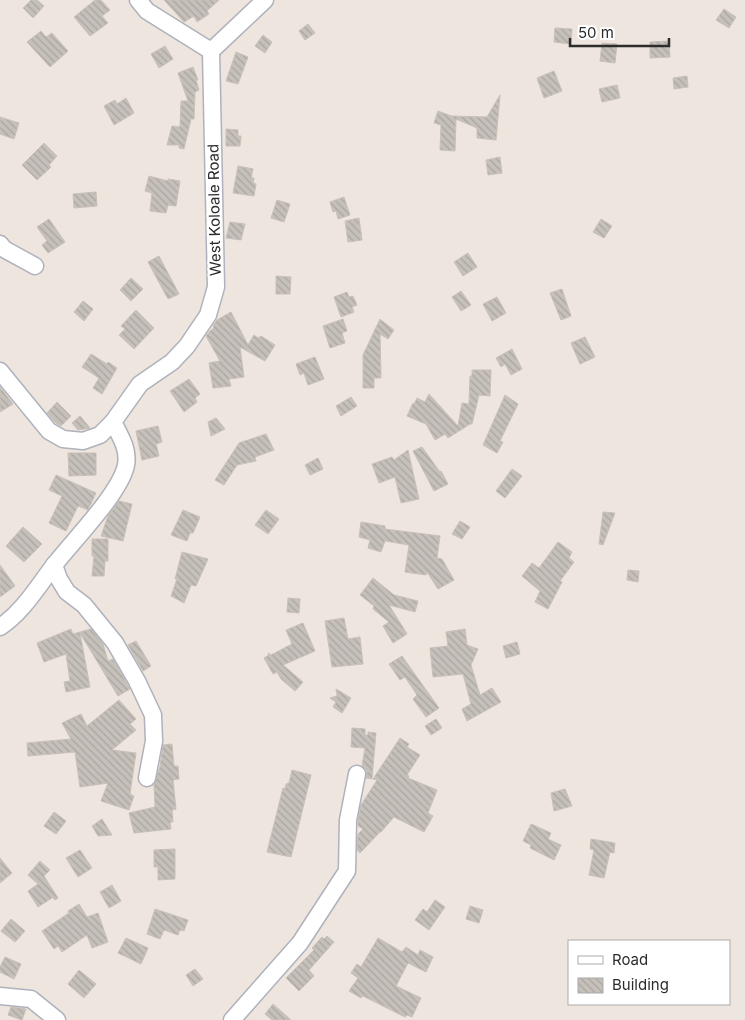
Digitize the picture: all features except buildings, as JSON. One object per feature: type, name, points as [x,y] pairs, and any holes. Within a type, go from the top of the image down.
[{"type":"street","points":[[138,0],[147,11],[211,51],[265,0]]},
{"type":"street","name":"West Koloale Road","points":[[0,371],[49,430],[63,439],[83,441],[100,435],[113,422],[140,384],[172,362],[187,346],[208,315],[216,287],[211,51]]},
{"type":"street","points":[[0,244],[4,249],[35,266]]},
{"type":"street","points":[[0,627],[8,622],[21,608],[111,495],[126,468],[127,453],[113,422]]},
{"type":"street","points":[[54,565],[59,579],[67,592],[84,606],[115,644],[137,681],[153,715],[154,741],[148,778]]},
{"type":"street","points":[[232,1020],[300,943],[347,871],[348,820],[357,774]]},
{"type":"street","points":[[0,996],[31,1000],[57,1020]]}]
